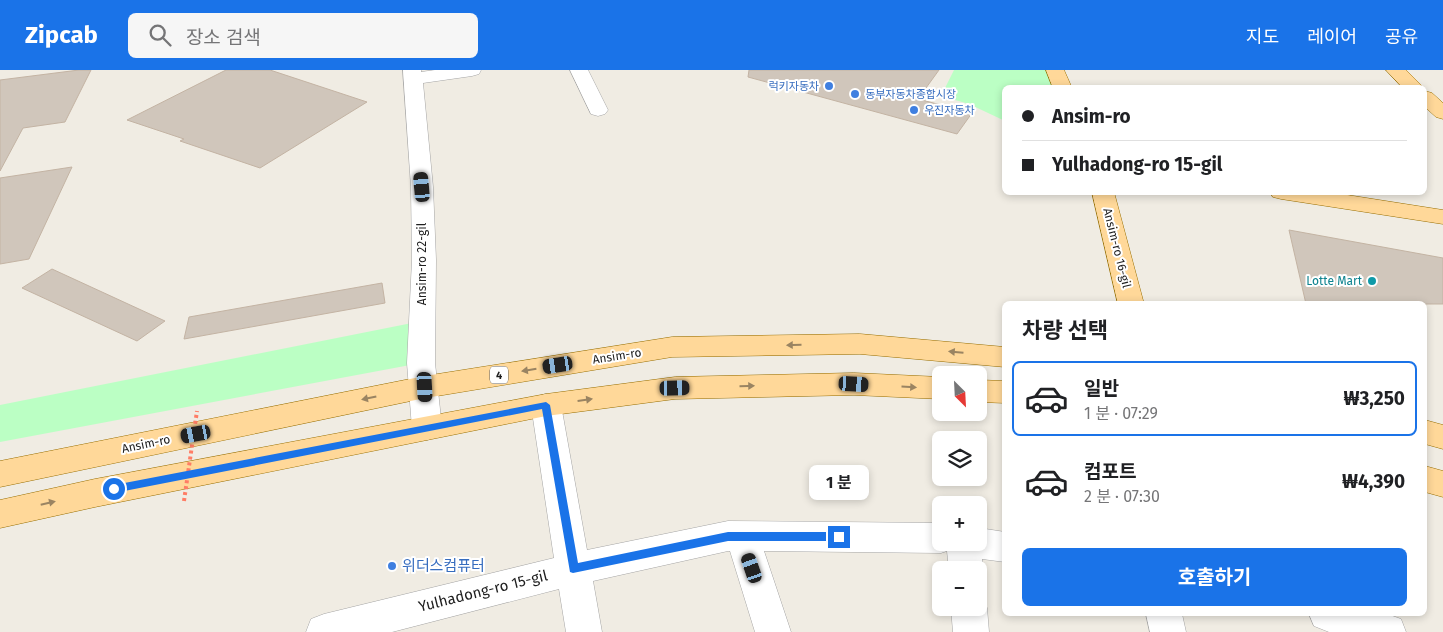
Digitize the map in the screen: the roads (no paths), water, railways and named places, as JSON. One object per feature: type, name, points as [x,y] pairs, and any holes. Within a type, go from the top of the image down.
[{"type":"main road","points":[[1056,70],[1062,85]]},
{"type":"main road","points":[[1395,70],[1412,85]]},
{"type":"main road","points":[[1427,99],[1443,113]]},
{"type":"main road","name":"Ansim-ro 16-gil","points":[[1104,195],[1130,301]]},
{"type":"main road","points":[[1300,195],[1443,217]]},
{"type":"main road","name":"Ansim-ro","points":[[0,474],[425,387],[672,347],[860,344],[1002,357]]},
{"type":"main road","points":[[0,514],[95,493],[546,405],[675,388],[854,384],[932,388]]},
{"type":"main road","points":[[988,391],[1002,392]]},
{"type":"main road","points":[[1427,433],[1443,437]]},
{"type":"main road","points":[[1427,480],[1443,484]]},
{"type":"street","points":[[412,74],[472,70]]},
{"type":"street","points":[[579,70],[598,110]]},
{"type":"street","name":"Ansim-ro 22-gil","points":[[412,74],[422,187],[424,260],[421,363],[425,387],[427,428]]},
{"type":"street","points":[[546,405],[584,632]]},
{"type":"street","name":"Yulhadong-ro 15-gil","points":[[324,632],[378,625],[573,568],[728,536],[932,538]]},
{"type":"street","points":[[742,536],[774,632]]},
{"type":"street","points":[[987,545],[1002,547]]},
{"type":"street","points":[[970,616],[971,632]]},
{"type":"street","points":[[1164,616],[1168,632]]},
{"type":"street","points":[[1334,616],[1388,632]]},
{"type":"place","name":"럭키자동차","points":[[829,86]]},
{"type":"place","name":"동부자동차종합시장","points":[[855,94]]},
{"type":"place","name":"우진자동차","points":[[914,110]]},
{"type":"place","name":"Lotte Mart","points":[[1372,281]]},
{"type":"place","name":"위더스컴퓨터","points":[[392,566]]}]
